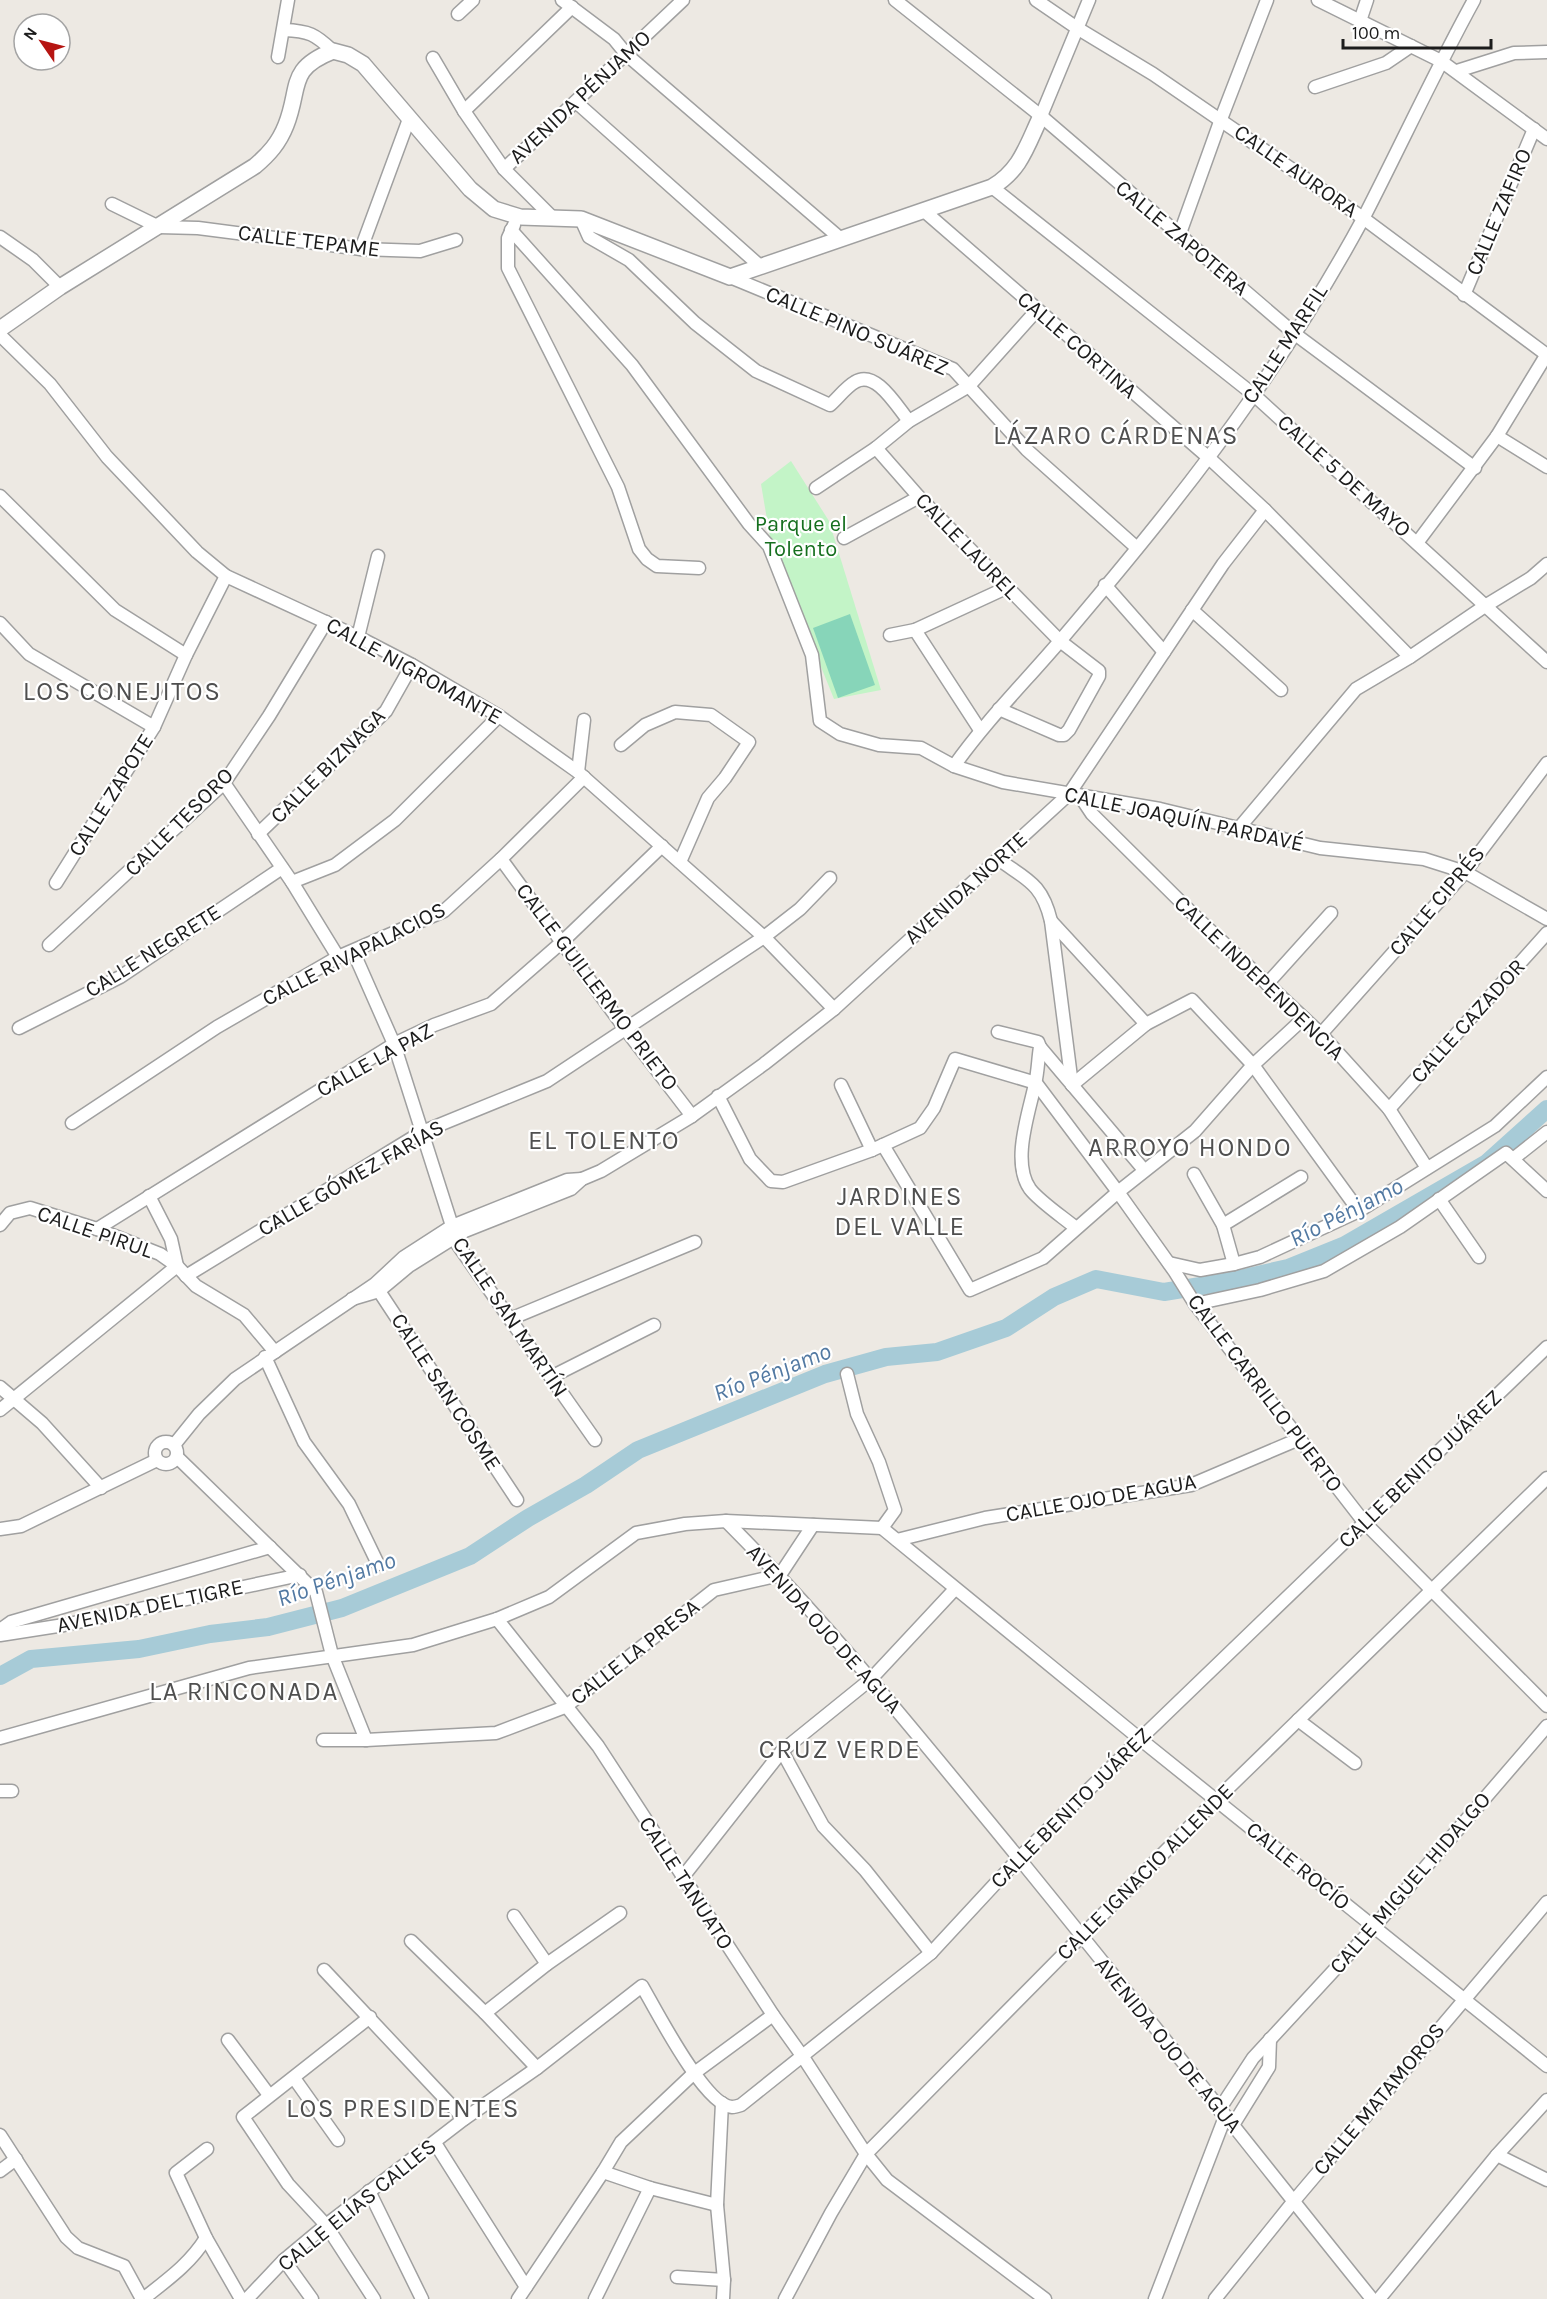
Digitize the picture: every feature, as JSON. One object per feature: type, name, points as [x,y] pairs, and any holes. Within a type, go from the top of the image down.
[{"type":"street","points":[[279,57],[288,0]]},
{"type":"street","points":[[458,14],[473,0]]},
{"type":"street","name":"CALLE ZAPOTERA","points":[[895,0],[1041,116],[1295,334],[1475,468]]},
{"type":"street","name":"CALLE AURORA","points":[[1036,0],[1221,119],[1363,218],[1464,296],[1547,355]]},
{"type":"street","points":[[730,277],[992,187],[1005,180],[1016,169],[1041,116],[1089,0]]},
{"type":"street","points":[[1179,236],[1267,0]]},
{"type":"street","points":[[1318,0],[1441,61],[1547,139]]},
{"type":"street","points":[[1360,21],[1367,0]]},
{"type":"street","name":"CALLE MARFIL","points":[[954,766],[980,730],[1060,641],[1209,458],[1295,334],[1363,218],[1474,0]]},
{"type":"street","name":"AVENIDA PÉNJAMO","points":[[504,169],[627,55],[677,2]]},
{"type":"street","points":[[464,111],[567,4],[614,39],[627,55],[841,239]]},
{"type":"street","points":[[0,329],[60,287],[255,166],[274,148],[286,124],[298,80],[304,68],[312,61],[333,51],[315,35],[304,31],[284,30]]},
{"type":"street","points":[[1315,87],[1386,63],[1411,46]]},
{"type":"street","name":"CALLE PINO SUÁREZ","points":[[333,51],[348,55],[363,64],[470,189],[495,209],[520,217],[581,219],[730,277],[953,369],[1027,450],[1137,548]]},
{"type":"street","points":[[1457,71],[1514,53],[1547,52]]},
{"type":"street","points":[[434,58],[464,111],[504,169],[553,218]]},
{"type":"street","points":[[576,102],[760,266]]},
{"type":"street","points":[[361,249],[409,119]]},
{"type":"street","name":"CALLE ZAFIRO","points":[[1464,296],[1534,129]]},
{"type":"street","name":"CALLE 5 DE MAYO","points":[[992,187],[1254,394],[1547,662]]},
{"type":"street","points":[[112,204],[159,227]]},
{"type":"street","name":"CALLE CORTINA","points":[[923,210],[1209,458],[1265,510],[1410,657]]},
{"type":"street","points":[[520,217],[511,230],[507,252],[508,268],[618,487],[639,549],[657,566],[699,568]]},
{"type":"street","points":[[581,219],[589,237],[629,260],[695,323],[756,371],[830,405],[855,382],[865,379],[878,383],[909,421]]},
{"type":"street","name":"CALLE TEPAME","points":[[159,227],[198,228],[361,249],[420,251],[456,240]]},
{"type":"street","name":"CALLE JOAQUÍN PARDAVÉ","points":[[511,230],[632,366],[749,524],[769,546],[812,655],[820,721],[840,734],[879,745],[921,748],[954,766],[1003,782],[1160,809],[1320,848],[1424,859],[1465,872],[1547,919]]},
{"type":"street","points":[[0,237],[33,260],[60,287]]},
{"type":"street","points":[[816,488],[876,448],[909,421],[969,386],[1037,310]]},
{"type":"street","name":"CALLE NIGROMANTE","points":[[0,335],[50,384],[107,457],[197,552],[226,576],[358,637],[412,665],[499,716],[581,774],[764,937],[834,1009]]},
{"type":"street","points":[[1417,543],[1475,468],[1547,355]]},
{"type":"street","points":[[1497,436],[1547,467]]},
{"type":"street","name":"CALLE LAUREL","points":[[876,448],[1006,588],[1060,641],[1099,671],[1099,676],[1064,735],[1059,735],[999,709]]},
{"type":"street","points":[[0,496],[115,610],[186,655]]},
{"type":"street","points":[[843,537],[920,497]]},
{"type":"street","name":"AVENIDA NORTE","points":[[175,1451],[199,1414],[235,1379],[352,1299],[377,1288],[404,1257],[452,1232],[567,1180],[582,1179],[600,1171],[692,1116],[834,1009],[998,859],[1075,795],[1192,610],[1223,564],[1265,510]]},
{"type":"street","points":[[358,637],[378,556]]},
{"type":"street","points":[[1239,828],[1356,689],[1410,657],[1531,578],[1547,564]]},
{"type":"street","name":"CALLE ZAPOTE","points":[[56,883],[154,727],[186,655],[226,576]]},
{"type":"street","points":[[1105,585],[1164,652]]},
{"type":"street","points":[[890,635],[915,630],[1006,588]]},
{"type":"street","points":[[1192,610],[1281,690]]},
{"type":"street","name":"CALLE TESORO","points":[[49,945],[224,783],[326,622]]},
{"type":"street","points":[[0,623],[29,654],[154,727]]},
{"type":"street","points":[[915,630],[980,730]]},
{"type":"street","name":"CALLE BIZNAGA","points":[[258,834],[386,711],[412,665]]},
{"type":"street","points":[[621,745],[645,725],[675,712],[711,715],[749,742],[725,778],[708,798],[680,862]]},
{"type":"street","points":[[292,882],[335,865],[395,820],[499,716]]},
{"type":"street","points":[[581,774],[584,720]]},
{"type":"street","name":"CALLE CIPRÉS","points":[[1322,1034],[1465,872],[1547,763]]},
{"type":"street","name":"CALLE RIVAPALACIOS","points":[[72,1123],[217,1028],[338,957],[444,911],[501,859],[581,774]]},
{"type":"street","points":[[224,783],[292,882],[338,957]]},
{"type":"street","name":"CALLE INDEPENDENCIA","points":[[1075,795],[1267,984],[1322,1034],[1389,1109],[1427,1168]]},
{"type":"street","name":"CALLE LA PAZ","points":[[97,1229],[394,1044],[434,1025],[491,1004],[562,942],[662,846]]},
{"type":"street","name":"CALLE GUILLERMO PRIETO","points":[[501,859],[692,1116]]},
{"type":"street","points":[[998,859],[1038,888],[1046,902],[1051,921],[1072,1085]]},
{"type":"street","name":"CALLE NEGRETE","points":[[19,1028],[120,977],[282,868]]},
{"type":"street","name":"CALLE GÓMEZ FARÍAS","points":[[186,1276],[422,1132],[547,1081],[764,937],[800,909],[830,878]]},
{"type":"street","points":[[1267,984],[1331,913]]},
{"type":"street","points":[[1051,921],[1146,1024]]},
{"type":"street","name":"CALLE CAZADOR","points":[[1389,1109],[1547,933]]},
{"type":"street","name":"CALLE SAN MARTÍN","points":[[353,951],[394,1044],[452,1232],[595,1440]]},
{"type":"street","points":[[1072,1085],[1146,1024],[1191,1000],[1253,1065],[1359,1211]]},
{"type":"street","points":[[841,1085],[970,1290],[1044,1258],[1144,1170],[1195,1131],[1253,1065],[1304,1018]]},
{"type":"street","points":[[998,1032],[1039,1044],[1144,1170]]},
{"type":"street","points":[[1039,1044],[1036,1083],[1024,1127],[1022,1153],[1024,1176],[1030,1189],[1076,1228]]},
{"type":"street","points":[[718,1096],[750,1159],[771,1181],[783,1182],[878,1147],[920,1128],[934,1108],[955,1059],[1036,1083]]},
{"type":"street","points":[[1172,1268],[1200,1270],[1260,1257],[1359,1211],[1495,1126],[1547,1077]]},
{"type":"street","name":"CALLE CARRILLO PUERTO","points":[[1036,1083],[1118,1192],[1195,1304],[1364,1522],[1547,1706]]},
{"type":"street","points":[[1195,1304],[1260,1290],[1324,1271],[1400,1227],[1439,1199],[1547,1132]]},
{"type":"street","points":[[1510,1156],[1547,1191]]},
{"type":"street","points":[[1194,1174],[1223,1226],[1234,1264]]},
{"type":"street","points":[[1223,1226],[1301,1177]]},
{"type":"street","points":[[149,1196],[171,1239],[177,1266],[196,1286],[244,1315],[270,1355],[304,1442],[349,1504],[378,1564]]},
{"type":"street","points":[[1439,1199],[1479,1257]]},
{"type":"street","name":"CALLE PIRUL","points":[[0,1225],[10,1213],[30,1208],[97,1229],[160,1254],[177,1266]]},
{"type":"street","points":[[510,1318],[695,1242]]},
{"type":"street","points":[[0,1410],[177,1266]]},
{"type":"street","name":"CALLE SAN COSME","points":[[377,1288],[517,1500]]},
{"type":"street","points":[[551,1377],[654,1325]]},
{"type":"street","name":"CALLE BENITO JUÁREZ","points":[[722,2103],[731,2107],[741,2105],[931,1953],[1019,1858],[1547,1347]]},
{"type":"street","points":[[0,1738],[249,1668],[413,1645],[496,1619],[549,1597],[636,1533],[685,1524],[720,1522],[882,1528],[895,1510],[879,1462],[857,1414],[847,1374]]},
{"type":"street","points":[[0,1388],[42,1423],[101,1488]]},
{"type":"street","name":"CALLE OJO DE AGUA","points":[[897,1540],[986,1518],[1191,1485],[1299,1439]]},
{"type":"street","points":[[175,1451],[170,1464],[165,1465],[157,1460],[155,1452],[157,1446],[168,1442],[316,1592],[332,1655],[366,1740]]},
{"type":"street","points":[[0,1529],[21,1526],[157,1460]]},
{"type":"street","name":"CALLE IGNACIO ALLENDE","points":[[785,2298],[866,2154],[1216,1800],[1547,1478]]},
{"type":"street","name":"AVENIDA OJO DE AGUA","points":[[720,1522],[780,1575],[871,1679],[1019,1858],[1372,2299]]},
{"type":"street","points":[[780,1575],[813,1525]]},
{"type":"street","name":"CALLE ROCÍO","points":[[882,1528],[1547,2066]]},
{"type":"street","points":[[0,1630],[11,1622],[270,1547]]},
{"type":"street","name":"AVENIDA DEL TIGRE","points":[[0,1635],[64,1625],[300,1575]]},
{"type":"street","name":"CALLE LA PRESA","points":[[323,1740],[496,1733],[565,1707],[714,1590],[780,1575]]},
{"type":"street","points":[[682,1878],[782,1751],[871,1679],[955,1589]]},
{"type":"street","name":"CALLE TANUATO","points":[[496,1619],[598,1746],[682,1878],[803,2056],[866,2154],[887,2180],[1045,2299]]},
{"type":"street","points":[[1298,1720],[1354,1763]]},
{"type":"street","name":"CALLE MIGUEL HIDALGO","points":[[1155,2299],[1226,2117],[1253,2058],[1374,1927],[1547,1725]]},
{"type":"street","points":[[782,1751],[823,1826],[865,1870],[931,1953]]},
{"type":"street","name":"CALLE MATAMOROS","points":[[1215,2299],[1293,2202],[1547,1902]]},
{"type":"street","points":[[485,2013],[547,1964],[620,1913]]},
{"type":"street","points":[[514,1916],[547,1964]]},
{"type":"street","points":[[411,1941],[485,2013],[537,2068]]},
{"type":"street","points":[[324,1970],[464,2118]]},
{"type":"street","name":"CALLE ELÍAS CALLES","points":[[248,2299],[284,2260],[326,2225],[435,2143],[464,2118],[537,2068],[642,1986],[693,2074]]},
{"type":"street","points":[[518,2299],[621,2142],[693,2074],[773,2015]]},
{"type":"street","points":[[370,2017],[243,2117],[288,2184],[326,2225],[374,2299]]},
{"type":"street","name":"CALLE MIGUEL HIDALGO","points":[[1226,2117],[1269,2067],[1270,2039]]},
{"type":"street","points":[[228,2040],[269,2095]]},
{"type":"street","points":[[693,2074],[722,2103],[717,2205],[724,2280],[723,2299]]},
{"type":"street","points":[[294,2078],[338,2140]]},
{"type":"street","points":[[1379,2299],[1497,2155],[1547,2100]]},
{"type":"street","points":[[0,2135],[66,2237],[78,2248],[124,2266],[142,2299],[184,2267],[206,2238]]},
{"type":"street","points":[[435,2143],[526,2287]]},
{"type":"street","points":[[207,2149],[176,2173],[206,2238],[241,2299]]},
{"type":"street","points":[[1497,2155],[1547,2180]]},
{"type":"street","points":[[0,2171],[16,2158]]},
{"type":"street","points":[[603,2172],[650,2188],[717,2205]]},
{"type":"street","points":[[596,2299],[650,2188]]},
{"type":"street","points":[[369,2191],[422,2299]]},
{"type":"street","points":[[284,2260],[312,2299]]},
{"type":"street","points":[[677,2277],[724,2280]]},
{"type":"green space","name":"Parque el Tolento","points":[[791,461],[829,521],[881,690],[834,699],[771,543],[761,484]]},
{"type":"green space","points":[[850,614],[875,685],[838,698],[813,628]]},
{"type":"waterway","name":"Río Pénjamo","points":[[0,1676],[31,1659],[139,1649],[210,1634],[268,1627],[342,1608],[470,1556],[528,1518],[586,1485],[638,1450],[825,1374],[886,1357],[937,1352],[1006,1328],[1054,1297],[1096,1279],[1164,1292],[1231,1281],[1288,1268],[1345,1245],[1487,1163],[1547,1109]]},
{"type":"district","name":"LÁZARO CÁRDENAS","points":[[1116,435]]},
{"type":"district","name":"LOS CONEJITOS","points":[[122,691]]},
{"type":"district","name":"EL TOLENTO","points":[[604,1140]]},
{"type":"district","name":"ARROYO HONDO","points":[[1190,1147]]},
{"type":"district","name":"JARDINES DEL VALLE","points":[[900,1211]]},
{"type":"district","name":"LA RINCONADA","points":[[244,1691]]},
{"type":"district","name":"CRUZ VERDE","points":[[840,1749]]},
{"type":"district","name":"LOS PRESIDENTES","points":[[403,2108]]}]
